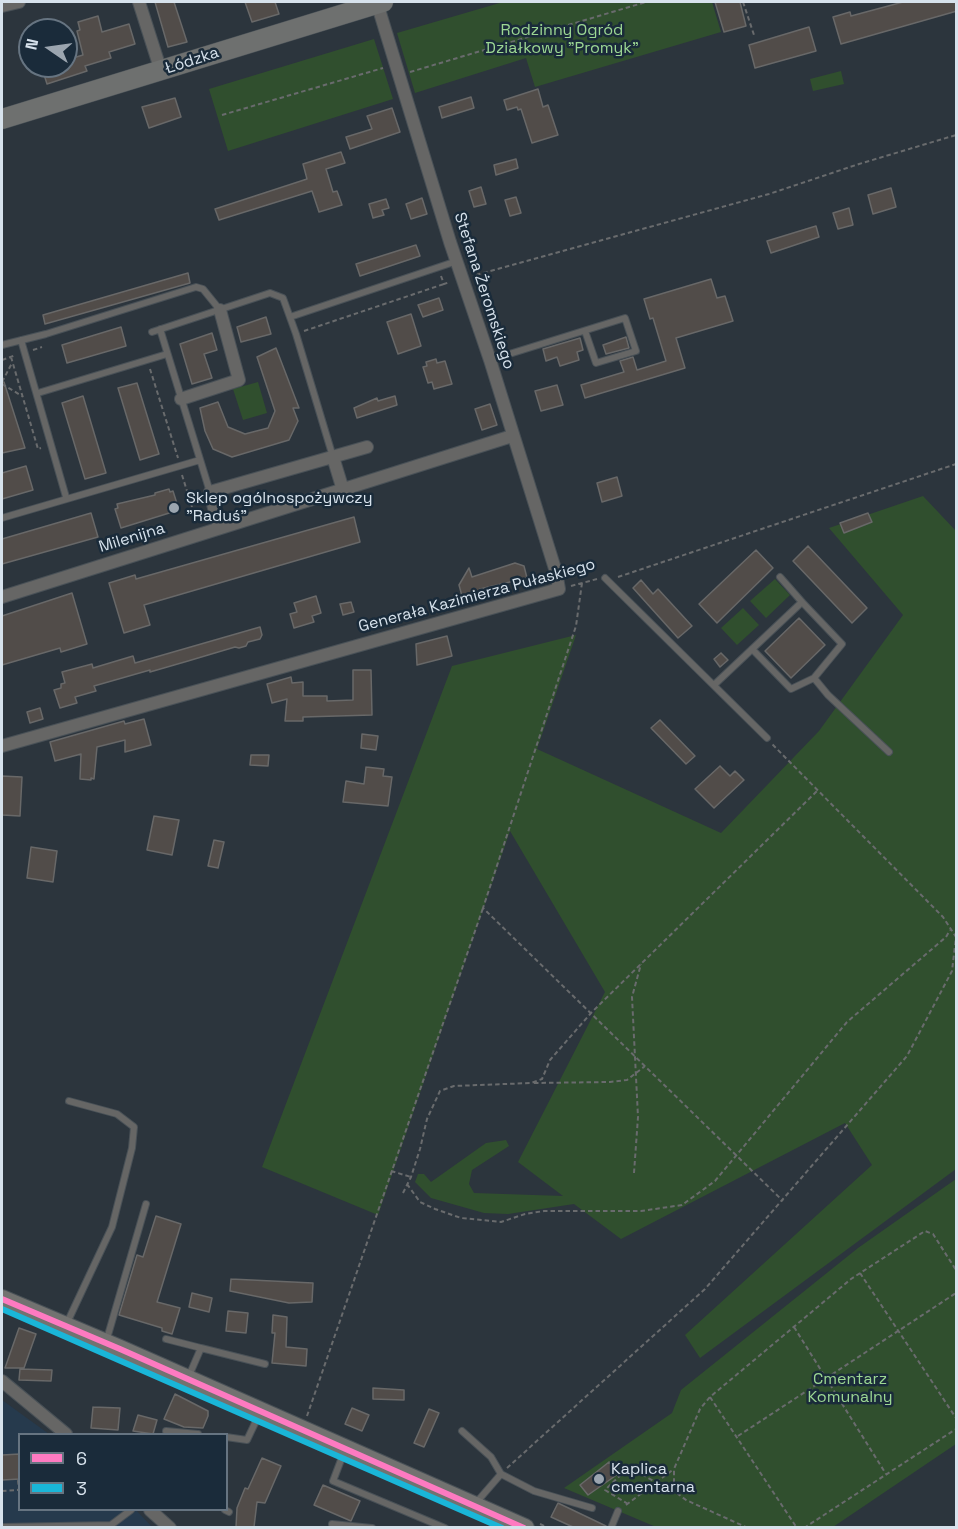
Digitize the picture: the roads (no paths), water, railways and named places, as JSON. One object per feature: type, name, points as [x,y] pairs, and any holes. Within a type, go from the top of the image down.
[{"type":"main road","name":"Łódzka","points":[[2,119],[380,2]]},
{"type":"main road","points":[[2,1299],[525,1527]]},
{"type":"street","points":[[2,6],[20,2]]},
{"type":"street","points":[[139,2],[160,71]]},
{"type":"street","name":"Stefana Żeromskiego","points":[[380,2],[397,70],[490,360],[556,572],[559,589]]},
{"type":"street","points":[[181,399],[239,380],[220,310]]},
{"type":"street","name":"Milenijna","points":[[2,597],[512,436]]},
{"type":"street","points":[[219,528],[210,492],[368,447]]},
{"type":"street","points":[[333,458],[343,490]]},
{"type":"street","name":"Generała Kazimierza Pułaskiego","points":[[2,746],[559,589]]},
{"type":"street","points":[[2,1380],[65,1433]]},
{"type":"street","points":[[152,1511],[170,1527]]},
{"type":"lane","points":[[290,317],[457,261]]},
{"type":"lane","points":[[2,345],[196,286],[203,289],[220,310]]},
{"type":"lane","points":[[152,332],[270,294],[283,298],[296,333],[333,458]]},
{"type":"lane","points":[[490,360],[626,318],[636,351],[596,363],[585,331]]},
{"type":"lane","points":[[160,329],[210,492]]},
{"type":"lane","points":[[21,340],[66,497]]},
{"type":"lane","points":[[38,393],[167,354]]},
{"type":"lane","points":[[2,518],[66,497],[200,460]]},
{"type":"lane","points":[[752,650],[791,689],[814,678],[842,644],[780,577]]},
{"type":"lane","points":[[605,578],[767,738]]},
{"type":"lane","points":[[714,685],[802,602]]},
{"type":"lane","points":[[814,678],[828,695],[889,752]]},
{"type":"lane","points":[[66,1326],[112,1227],[132,1148],[134,1127],[117,1114],[69,1101]]},
{"type":"lane","points":[[106,1343],[146,1204]]},
{"type":"lane","points":[[166,1339],[265,1364]]},
{"type":"lane","points":[[188,1379],[201,1348]]},
{"type":"lane","points":[[228,1437],[247,1440],[256,1421]]},
{"type":"lane","points":[[166,1431],[187,1433]]},
{"type":"lane","points":[[462,1431],[491,1457],[501,1474],[534,1491],[592,1508]]},
{"type":"lane","points":[[346,1448],[333,1481],[445,1527]]},
{"type":"lane","points":[[475,1505],[501,1474]]},
{"type":"lane","points":[[2,1527],[111,1525],[128,1511]]},
{"type":"lane","points":[[611,1527],[618,1511]]},
{"type":"lane","points":[[332,1524],[372,1527]]},
{"type":"place","name":"Sklep ogólnospożywczy \"Raduś\"","points":[[174,508]]},
{"type":"place","name":"Kaplica cmentarna","points":[[599,1479]]},
{"type":"park label","name":"Rodzinny Ogród Działkowy \"Promyk\"","points":[[562,40]]},
{"type":"park label","name":"Cmentarz Komunalny","points":[[850,1389]]}]
